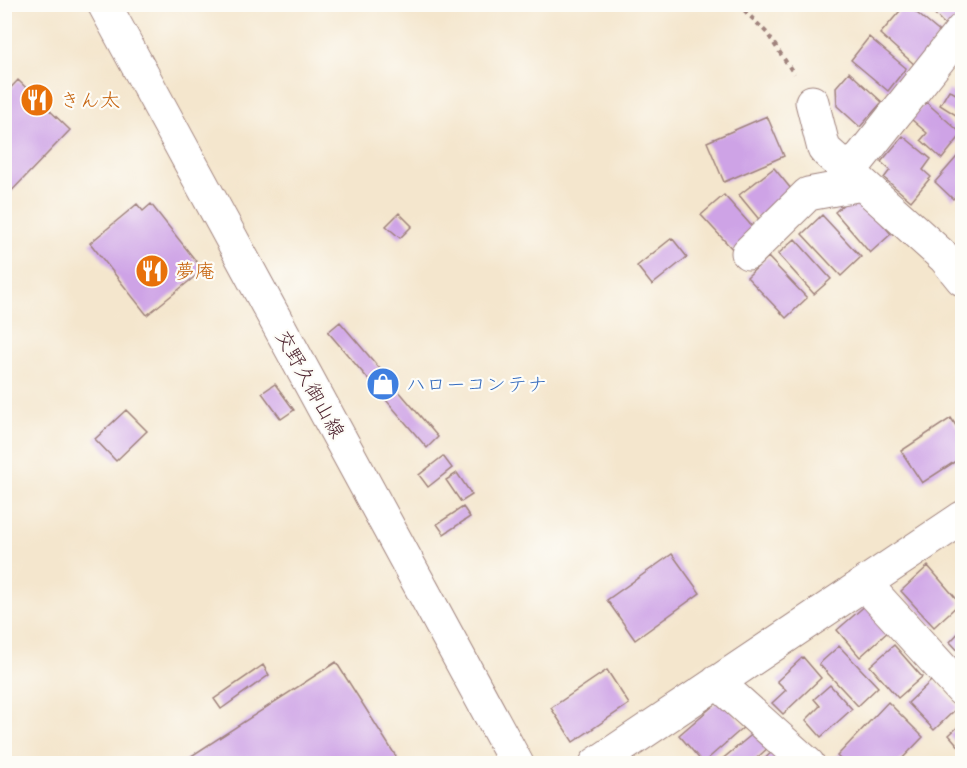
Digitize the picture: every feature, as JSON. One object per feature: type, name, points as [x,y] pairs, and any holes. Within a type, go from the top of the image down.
[{"type":"street","name":"交野久御山線","points":[[104,4],[517,764]]},
{"type":"street","points":[[748,253],[808,194],[855,178],[963,30]]},
{"type":"street","points":[[812,102],[824,149],[945,258],[963,279]]},
{"type":"street","points":[[596,764],[963,518]]},
{"type":"street","points":[[864,584],[963,690]]},
{"type":"street","points":[[717,682],[808,764]]},
{"type":"path","points":[[738,4],[767,33],[812,102]]},
{"type":"building","points":[[906,4],[942,34],[915,65],[880,34]]},
{"type":"building","points":[[925,4],[962,4],[962,14],[948,28]]},
{"type":"building","points":[[869,37],[906,68],[888,91],[851,60]]},
{"type":"building","points":[[849,72],[882,102],[860,127],[837,106],[836,87]]},
{"type":"building","points":[[18,80],[70,130],[4,199],[4,95]]},
{"type":"building","points":[[949,90],[959,96],[962,91],[962,119],[940,105]]},
{"type":"building","points":[[926,102],[962,134],[942,159],[921,140],[927,133],[911,119]]},
{"type":"building","points":[[767,116],[784,156],[724,182],[707,142]]},
{"type":"building","points":[[903,136],[931,159],[923,170],[931,177],[911,201],[884,178],[890,170],[881,162]]},
{"type":"building","points":[[962,151],[962,189],[953,199],[935,182]]},
{"type":"building","points":[[774,168],[796,195],[762,223],[739,195]]},
{"type":"building","points":[[856,193],[891,234],[870,253],[835,212]]},
{"type":"building","points":[[724,195],[757,232],[735,252],[701,215]]},
{"type":"building","points":[[137,204],[143,211],[151,204],[203,270],[147,315],[90,243]]},
{"type":"building","points":[[399,213],[412,226],[400,238],[386,226]]},
{"type":"building","points":[[822,215],[861,257],[841,276],[802,234]]},
{"type":"building","points":[[672,238],[687,257],[652,285],[637,266]]},
{"type":"building","points":[[795,239],[831,279],[814,294],[778,254]]},
{"type":"building","points":[[768,257],[807,298],[786,318],[747,277]]},
{"type":"building","name":"ハローコンテナ","points":[[340,322],[438,437],[427,448],[328,332]]},
{"type":"building","points":[[275,384],[294,410],[281,419],[262,393]]},
{"type":"building","points":[[126,410],[147,431],[116,461],[95,439]]},
{"type":"building","points":[[951,418],[962,435],[962,457],[922,483],[901,451]]},
{"type":"building","points":[[443,456],[452,468],[428,487],[419,475]]},
{"type":"building","points":[[457,473],[472,495],[461,502],[446,480]]},
{"type":"building","points":[[463,507],[470,517],[444,534],[437,524]]},
{"type":"building","points":[[672,554],[700,593],[635,640],[607,600]]},
{"type":"building","points":[[928,566],[960,603],[934,627],[901,591]]},
{"type":"building","points":[[867,604],[890,630],[860,657],[837,630]]},
{"type":"building","points":[[962,629],[962,655],[950,642]]},
{"type":"building","points":[[894,645],[922,677],[898,698],[870,666]]},
{"type":"building","points":[[839,646],[878,687],[858,706],[819,664]]},
{"type":"building","points":[[803,657],[821,678],[783,714],[772,703],[786,690],[777,681]]},
{"type":"building","points":[[336,662],[399,761],[395,764],[179,764]]},
{"type":"building","points":[[263,665],[269,675],[221,709],[214,699]]},
{"type":"building","points":[[607,670],[629,704],[573,742],[551,708]]},
{"type":"building","points":[[932,680],[958,707],[934,730],[908,703]]},
{"type":"building","points":[[830,685],[852,709],[821,737],[806,720],[820,706],[814,699]]},
{"type":"building","points":[[721,699],[744,727],[703,763],[679,735]]},
{"type":"building","points":[[888,702],[923,737],[897,764],[845,764],[837,756]]},
{"type":"building","points":[[962,723],[962,750],[949,735]]},
{"type":"building","points":[[755,732],[768,748],[750,764],[722,764],[720,761]]},
{"type":"building","points":[[774,750],[785,764],[759,764]]},
{"type":"place","name":"きん太","points":[[37,100]]},
{"type":"place","name":"夢庵","points":[[152,271]]},
{"type":"place","name":"ハローコンテナ","points":[[383,384]]}]
